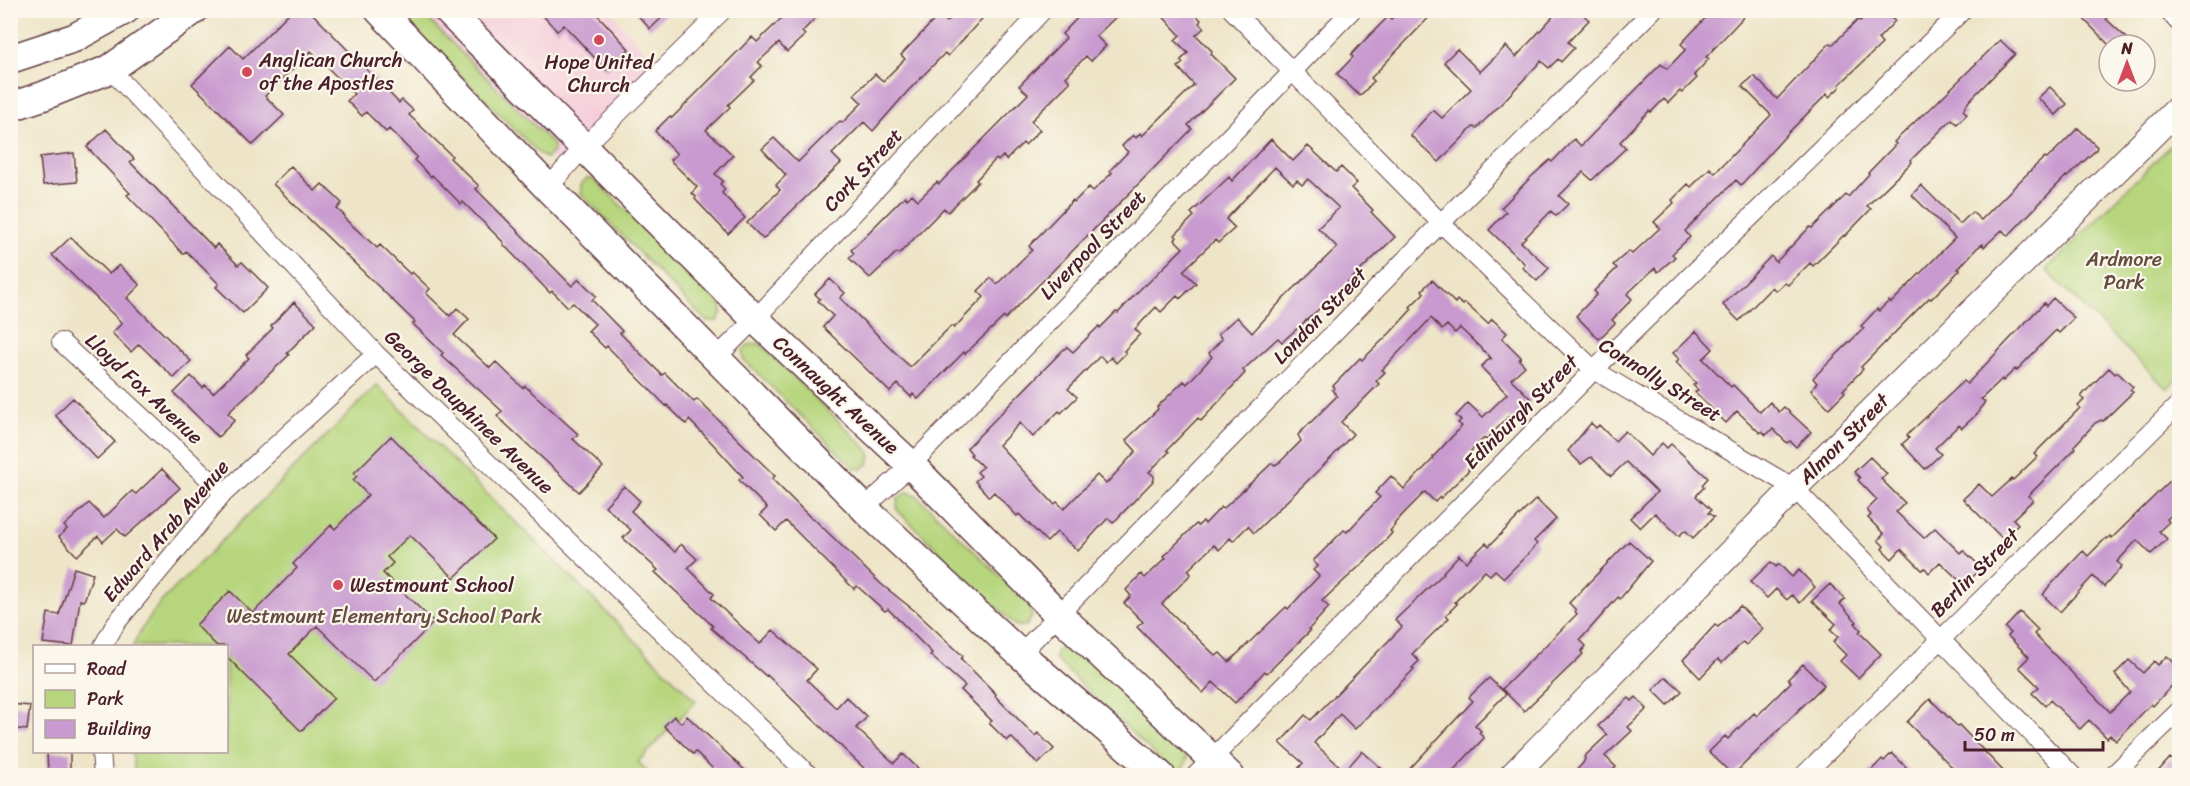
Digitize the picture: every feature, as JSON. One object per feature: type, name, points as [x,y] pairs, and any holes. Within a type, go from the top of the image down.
[{"type":"main road","points":[[13,62],[74,38],[125,10]]},
{"type":"main road","name":"Connaught Avenue","points":[[447,10],[755,319],[911,465],[1211,770]]},
{"type":"main road","points":[[10,107],[110,69],[194,11]]},
{"type":"main road","points":[[379,11],[548,188],[864,508],[1020,654],[1161,776]]},
{"type":"street","points":[[548,188],[583,148],[723,10]]},
{"type":"street","name":"Cork Street","points":[[715,359],[1043,10]]},
{"type":"street","name":"Connolly Street","points":[[1232,10],[1441,223],[1594,370],[1794,488],[2073,776]]},
{"type":"street","name":"Liverpool Street","points":[[864,508],[911,465],[1352,10]]},
{"type":"street","name":"London Street","points":[[1020,654],[1441,223],[1653,10]]},
{"type":"street","name":"Edinburgh Street","points":[[1211,770],[1594,370],[1963,10]]},
{"type":"street","points":[[2173,10],[2180,18]]},
{"type":"street","name":"George Dauphinee Avenue","points":[[110,69],[376,354],[810,776]]},
{"type":"street","name":"Almon Street","points":[[1512,776],[1794,488],[2180,107]]},
{"type":"street","name":"Lloyd Fox Avenue","points":[[61,342],[224,493]]},
{"type":"street","name":"Edward Arab Avenue","points":[[104,645],[116,623],[224,493],[376,354]]},
{"type":"street","name":"Berlin Street","points":[[1803,776],[2180,403]]},
{"type":"street","points":[[2112,776],[2180,710]]},
{"type":"street","points":[[101,753],[103,776]]},
{"type":"shaded area","points":[[403,11],[610,11],[664,73],[571,177]]},
{"type":"green space","points":[[396,11],[420,11],[553,144],[553,152],[546,158],[540,155]]},
{"type":"green space","name":"Ardmore Park","points":[[2179,137],[2179,376],[2167,389],[2046,270]]},
{"type":"green space","points":[[587,178],[594,179],[721,304],[722,312],[717,321],[706,321],[581,194],[581,184]]},
{"type":"green space","points":[[759,343],[868,450],[871,456],[868,464],[862,469],[854,468],[743,359],[743,350],[748,345]]},
{"type":"green space","name":"Westmount Elementary School Park","points":[[377,385],[696,701],[638,762],[651,775],[135,776],[132,753],[228,753],[228,645],[134,645],[160,603]]},
{"type":"green space","points":[[907,492],[915,494],[1030,605],[1032,617],[1026,626],[1016,626],[897,510],[898,498]]},
{"type":"green space","points":[[1068,644],[1075,645],[1186,753],[1187,760],[1184,766],[1171,770],[1055,659],[1058,649]]},
{"type":"building","points":[[292,10],[309,10],[399,103],[402,100],[413,110],[409,115],[452,156],[450,158],[479,186],[476,189],[572,286],[579,279],[596,296],[592,300],[622,331],[620,333],[662,375],[665,373],[694,402],[697,399],[775,476],[772,479],[812,519],[963,656],[961,659],[996,694],[995,696],[1035,736],[1038,733],[1054,749],[1038,764],[1011,737],[1007,741],[989,723],[992,721],[961,690],[965,686],[930,655],[932,653],[888,609],[885,611],[857,586],[854,589],[786,521],[776,531],[760,515],[767,508],[739,480],[743,477],[712,443],[689,420],[686,424],[607,346],[605,348],[588,331],[595,324],[573,303],[568,307],[552,291],[550,293],[463,202],[461,204],[414,160],[417,157],[389,129],[386,132],[366,112],[362,116],[347,101],[354,94],[311,51],[265,96],[284,115],[253,145],[192,84],[230,46],[243,59]]},
{"type":"building","name":"Hope United Church","points":[[538,10],[593,10],[629,49],[606,70],[564,25],[557,31]]},
{"type":"building","points":[[633,10],[670,10],[650,29]]},
{"type":"building","points":[[790,10],[823,10],[802,32],[805,35],[787,52],[779,43],[758,62],[762,66],[751,77],[754,80],[706,130],[733,155],[715,174],[723,181],[720,184],[725,189],[722,193],[745,218],[728,234],[695,199],[692,193],[697,187],[670,160],[677,154],[655,131],[670,116],[672,118],[752,37],[757,42]]},
{"type":"building","points":[[959,10],[990,10],[948,56],[945,53],[907,92],[873,131],[864,122],[832,154],[841,163],[763,239],[747,223],[780,190],[776,185],[786,175],[762,149],[774,138],[798,162],[862,103],[854,95],[875,74],[883,81],[905,59],[901,55],[939,15],[947,22]]},
{"type":"building","points":[[1085,10],[1123,10],[1096,36],[1106,46],[1091,61],[1086,56],[1066,77],[1070,82],[1031,121],[1040,130],[1006,160],[1003,156],[998,161],[996,159],[976,180],[978,182],[948,212],[944,208],[899,254],[897,252],[870,278],[849,258],[854,253],[851,250],[905,196],[907,199],[912,194],[918,200],[937,182],[939,184],[1028,94],[1019,86],[1066,38],[1062,34]]},
{"type":"building","points":[[1157,10],[1191,10],[1201,20],[1199,23],[1204,28],[1196,35],[1235,78],[1188,125],[1192,129],[1112,211],[1005,319],[1004,317],[965,354],[964,352],[918,399],[913,394],[911,397],[898,384],[890,392],[823,327],[833,316],[818,301],[820,299],[815,294],[830,279],[845,293],[840,298],[910,367],[951,326],[954,328],[984,297],[978,291],[991,278],[997,284],[1032,250],[1029,246],[1073,200],[1074,202],[1089,187],[1093,191],[1112,173],[1110,170],[1128,152],[1122,146],[1133,135],[1136,138],[1140,133],[1142,136],[1194,85],[1178,67],[1183,63],[1180,61],[1188,53],[1175,40],[1180,35]]},
{"type":"building","points":[[1400,10],[1436,10],[1371,78],[1374,81],[1360,96],[1337,74],[1364,41],[1388,17],[1391,19]]},
{"type":"building","points":[[1559,10],[1578,10],[1589,20],[1568,42],[1574,48],[1561,62],[1558,59],[1549,68],[1541,61],[1477,128],[1473,127],[1439,162],[1410,135],[1433,110],[1442,118],[1471,89],[1444,62],[1457,49],[1480,72],[1506,46],[1516,57]]},
{"type":"building","points":[[1713,10],[1750,10],[1706,57],[1709,59],[1694,75],[1697,78],[1668,103],[1664,99],[1651,112],[1649,111],[1620,142],[1626,148],[1592,180],[1583,172],[1559,196],[1568,204],[1556,216],[1551,211],[1521,242],[1549,268],[1537,281],[1522,267],[1525,264],[1489,230],[1506,212],[1501,208],[1531,177],[1550,160],[1552,162],[1574,139],[1581,146],[1661,64],[1667,69],[1686,49],[1681,44]]},
{"type":"building","points":[[1871,10],[1900,10],[1892,19],[1895,21],[1878,39],[1882,44],[1839,85],[1840,87],[1829,97],[1827,94],[1788,133],[1741,185],[1736,180],[1685,231],[1690,237],[1672,254],[1675,257],[1658,272],[1655,268],[1627,294],[1632,299],[1612,320],[1615,323],[1599,339],[1576,316],[1597,294],[1594,291],[1617,268],[1613,265],[1629,251],[1632,254],[1660,228],[1654,222],[1674,203],[1672,200],[1688,184],[1691,187],[1710,168],[1715,173],[1771,115],[1742,86],[1754,76],[1777,99],[1830,43],[1832,45]]},
{"type":"building","points":[[2075,10],[2115,10],[2106,19],[2121,33],[2097,33]]},
{"type":"building","points":[[2000,40],[2015,54],[1969,101],[1963,110],[1967,114],[1957,124],[1952,119],[1867,206],[1871,209],[1813,266],[1810,263],[1788,285],[1785,283],[1776,291],[1772,287],[1739,321],[1723,305],[1771,256],[1776,262],[1810,227],[1812,228],[1846,195],[1848,197],[1896,144],[1894,142]]},
{"type":"building","points":[[2050,87],[2067,104],[2056,115],[2038,98]]},
{"type":"building","points":[[2078,128],[2097,147],[2096,150],[2066,176],[2008,236],[2002,230],[1984,247],[1983,244],[1977,248],[1958,269],[1960,270],[1861,367],[1863,369],[1829,408],[1811,390],[1817,383],[1813,378],[1864,328],[1861,326],[1877,309],[1879,311],[1889,301],[1891,303],[1955,238],[1912,195],[1921,185],[1960,224],[1972,212],[1981,220],[2030,171],[2045,157],[2047,159]]},
{"type":"building","points":[[106,129],[134,159],[130,162],[214,248],[217,244],[238,265],[242,262],[268,288],[243,313],[216,287],[219,284],[186,251],[183,254],[127,195],[130,193],[87,147]]},
{"type":"building","points":[[1271,139],[1293,161],[1308,146],[1336,172],[1341,167],[1357,183],[1351,188],[1395,237],[1282,342],[1278,338],[1243,370],[1245,373],[1201,421],[1198,418],[1167,450],[1169,452],[1149,472],[1154,476],[1154,480],[1113,523],[1108,518],[1078,551],[1057,532],[1047,542],[994,492],[989,497],[975,481],[981,476],[977,472],[983,467],[970,455],[972,454],[967,448],[1062,351],[1067,347],[1073,352],[1099,326],[1100,328],[1116,312],[1118,313],[1183,248],[1175,240],[1177,237],[1175,235],[1194,216],[1191,213],[1229,177],[1232,181]],"holes":[[[1275,167],[1293,184],[1297,180],[1302,185],[1308,179],[1339,208],[1318,228],[1337,247],[1281,301],[1252,333],[1237,317],[1218,334],[1222,339],[1209,353],[1212,357],[1187,384],[1184,381],[1157,407],[1158,409],[1126,440],[1136,451],[1106,484],[1097,475],[1064,509],[1057,502],[1054,504],[999,445],[1020,423],[1033,437],[1077,397],[1068,389],[1100,356],[1106,362],[1111,357],[1116,363],[1140,334],[1135,329],[1156,307],[1161,312],[1177,296],[1180,299],[1196,283],[1183,271],[1215,240],[1218,243],[1235,228],[1226,219]]]},
{"type":"building","points":[[74,153],[77,182],[43,185],[40,157]]},
{"type":"building","points":[[291,166],[315,191],[322,184],[342,203],[337,209],[345,216],[344,218],[377,248],[380,245],[410,274],[412,272],[430,289],[426,293],[450,316],[457,308],[469,319],[454,335],[490,368],[496,362],[578,434],[573,439],[603,467],[579,492],[497,416],[502,411],[441,355],[443,353],[413,324],[415,322],[273,184]]},
{"type":"building","points":[[71,237],[109,274],[119,265],[140,285],[127,298],[191,361],[174,378],[139,344],[131,352],[112,333],[122,323],[52,255]]},
{"type":"building","points":[[1432,280],[1455,303],[1457,300],[1463,305],[1465,303],[1488,324],[1492,319],[1507,333],[1502,338],[1521,357],[1519,360],[1525,366],[1511,379],[1532,400],[1512,421],[1508,417],[1486,440],[1484,438],[1465,457],[1472,464],[1469,470],[1441,498],[1435,502],[1425,492],[1406,511],[1394,524],[1390,531],[1392,533],[1376,551],[1322,601],[1329,607],[1309,629],[1310,631],[1267,673],[1265,671],[1235,703],[1213,682],[1203,693],[1137,627],[1143,622],[1124,603],[1131,596],[1126,590],[1141,574],[1145,578],[1196,524],[1198,526],[1203,521],[1205,524],[1221,507],[1223,509],[1272,463],[1275,465],[1280,462],[1301,441],[1298,435],[1337,396],[1332,390],[1335,388],[1333,386],[1360,358],[1362,360],[1390,333],[1424,293],[1422,290]],"holes":[[[1431,318],[1442,330],[1447,325],[1455,333],[1460,328],[1492,359],[1490,358],[1481,367],[1507,394],[1483,417],[1468,403],[1456,416],[1461,420],[1458,423],[1462,426],[1404,489],[1391,476],[1375,493],[1380,497],[1347,532],[1344,530],[1313,561],[1318,566],[1313,570],[1319,576],[1288,609],[1286,607],[1229,662],[1220,653],[1216,656],[1162,604],[1191,574],[1188,570],[1214,545],[1219,550],[1230,538],[1233,541],[1248,526],[1254,533],[1332,457],[1353,434],[1341,422],[1379,384],[1376,381],[1385,372],[1382,370]]]},
{"type":"building","points":[[2053,298],[2074,318],[2059,333],[2056,330],[2016,371],[2015,369],[2003,381],[2002,379],[1981,399],[1985,402],[1980,411],[1962,428],[1959,425],[1935,448],[1941,454],[1925,469],[1902,444],[1909,438],[1907,435],[1964,381],[1967,384],[2044,303],[2046,306]]},
{"type":"building","points":[[294,302],[316,324],[287,353],[289,355],[228,413],[235,420],[218,437],[174,393],[191,376],[203,388],[205,385],[213,393],[249,358],[246,355],[273,328],[271,326]]},
{"type":"building","points":[[1696,331],[1713,349],[1703,359],[1731,387],[1733,385],[1760,412],[1770,402],[1779,412],[1784,407],[1811,432],[1796,447],[1790,441],[1787,443],[1773,429],[1766,435],[1762,431],[1760,433],[1737,411],[1726,423],[1695,392],[1698,390],[1693,385],[1696,383],[1676,362],[1679,359],[1673,353]]},
{"type":"building","points":[[2109,368],[2115,374],[2117,372],[2133,387],[2130,390],[2133,392],[2103,421],[2095,423],[2074,446],[2076,448],[2028,496],[2033,500],[2013,519],[2018,524],[2002,538],[1963,499],[1979,484],[1992,497],[2013,480],[2037,457],[2034,454],[2080,408],[2078,406],[2084,400],[2081,397]]},
{"type":"building","points":[[73,398],[115,442],[97,459],[55,415]]},
{"type":"building","points":[[1591,423],[1596,428],[1599,425],[1615,441],[1625,431],[1650,456],[1662,443],[1667,448],[1671,444],[1708,478],[1696,496],[1711,510],[1708,513],[1714,517],[1693,538],[1685,530],[1679,536],[1655,513],[1640,528],[1630,518],[1657,492],[1626,462],[1611,476],[1591,457],[1581,464],[1568,451]]},
{"type":"building","name":"Westmount School","points":[[391,436],[494,539],[454,578],[410,535],[387,557],[393,563],[383,573],[434,622],[374,682],[317,626],[289,654],[334,698],[301,731],[228,658],[228,645],[216,645],[196,625],[230,591],[253,613],[297,568],[293,564],[331,525],[335,529],[368,495],[353,480],[357,476],[354,473]]},
{"type":"building","points":[[1870,457],[1887,474],[1881,479],[1905,503],[1896,512],[1924,538],[1935,528],[1960,553],[1963,550],[1982,568],[1964,585],[1940,562],[1929,573],[1925,568],[1922,570],[1901,549],[1892,559],[1882,549],[1884,546],[1878,540],[1884,534],[1868,518],[1871,515],[1867,510],[1877,500],[1858,480],[1860,478],[1854,472]]},
{"type":"building","points":[[162,469],[180,488],[125,537],[117,529],[103,542],[98,536],[77,556],[59,537],[67,529],[64,526],[89,503],[104,518],[132,491],[136,494]]},
{"type":"building","points":[[2180,471],[2180,507],[2167,519],[2169,522],[2159,531],[2167,539],[2151,554],[2137,540],[2117,562],[2122,566],[2104,587],[2093,576],[2060,612],[2043,595],[2047,589],[2083,551],[2088,556],[2106,538],[2110,536],[2112,538]]},
{"type":"building","points":[[624,486],[640,501],[631,511],[675,552],[681,544],[697,559],[688,568],[714,594],[711,598],[760,644],[773,630],[817,669],[807,680],[836,708],[846,697],[867,717],[856,728],[894,763],[903,754],[926,776],[872,776],[767,675],[711,628],[713,626],[655,572],[658,570],[623,538],[631,530],[605,506]]},
{"type":"building","points":[[1536,499],[1556,519],[1534,541],[1537,544],[1532,550],[1504,578],[1495,570],[1490,575],[1485,571],[1455,602],[1457,604],[1446,615],[1449,618],[1412,654],[1419,661],[1412,668],[1414,669],[1355,729],[1340,714],[1314,743],[1345,771],[1362,751],[1390,776],[1292,776],[1303,763],[1280,743],[1305,715],[1311,720],[1402,627],[1395,620],[1444,573],[1459,555],[1466,562],[1486,543],[1489,546]]},
{"type":"building","points":[[1629,541],[1651,561],[1620,599],[1618,597],[1580,640],[1586,646],[1581,652],[1583,654],[1524,711],[1502,689],[1577,614],[1569,603]]},
{"type":"building","points":[[1771,562],[1776,567],[1779,564],[1792,577],[1799,570],[1815,587],[1800,603],[1792,595],[1787,600],[1776,589],[1767,598],[1750,582]]},
{"type":"building","points":[[74,568],[93,574],[84,601],[80,600],[73,645],[43,643],[48,613],[59,615]]},
{"type":"building","points":[[1830,584],[1845,599],[1840,604],[1857,622],[1855,623],[1861,630],[1859,632],[1881,654],[1858,678],[1840,661],[1846,655],[1833,642],[1838,637],[1830,630],[1836,624],[1812,601]]},
{"type":"building","points":[[1740,606],[1763,629],[1746,645],[1743,642],[1722,663],[1718,659],[1700,678],[1683,660],[1715,625],[1718,627]]},
{"type":"building","points":[[2020,612],[2038,630],[2034,634],[2110,712],[2130,692],[2115,674],[2129,660],[2143,673],[2154,661],[2158,665],[2167,656],[2180,668],[2180,677],[2116,741],[2110,735],[2107,738],[2089,720],[2080,729],[2050,700],[2045,706],[2032,693],[2039,687],[2019,667],[2029,657],[2008,636],[2011,633],[2005,628]]},
{"type":"building","points":[[1803,664],[1824,685],[1733,775],[1709,752],[1725,736],[1728,739],[1754,713],[1757,716],[1791,682],[1788,679]]},
{"type":"building","points":[[1666,677],[1682,691],[1668,705],[1653,690]]},
{"type":"building","points":[[1489,678],[1506,694],[1475,725],[1484,738],[1448,776],[1403,776],[1473,701],[1469,697]]},
{"type":"building","points":[[1636,697],[1647,709],[1628,727],[1632,731],[1605,756],[1616,767],[1607,776],[1571,776],[1583,763],[1584,757],[1607,735],[1598,726],[1629,698],[1632,701]]},
{"type":"building","points":[[1930,699],[1957,726],[1959,725],[2008,776],[1961,776],[1907,722]]},
{"type":"building","points":[[10,704],[30,706],[27,730],[10,728]]},
{"type":"building","points":[[674,716],[681,723],[687,716],[751,776],[720,776],[696,752],[693,754],[664,726]]},
{"type":"building","points":[[47,753],[70,753],[70,774],[48,774]]},
{"type":"building","points":[[1892,753],[1915,776],[1866,776],[1882,759],[1884,761]]},
{"type":"building","points":[[2170,758],[2180,767],[2180,776],[2154,776]]},
{"type":"place","name":"Hope United Church","points":[[599,40]]},
{"type":"place","name":"Anglican Church of the Apostles","points":[[247,72]]},
{"type":"place","name":"Westmount School","points":[[338,585]]}]
